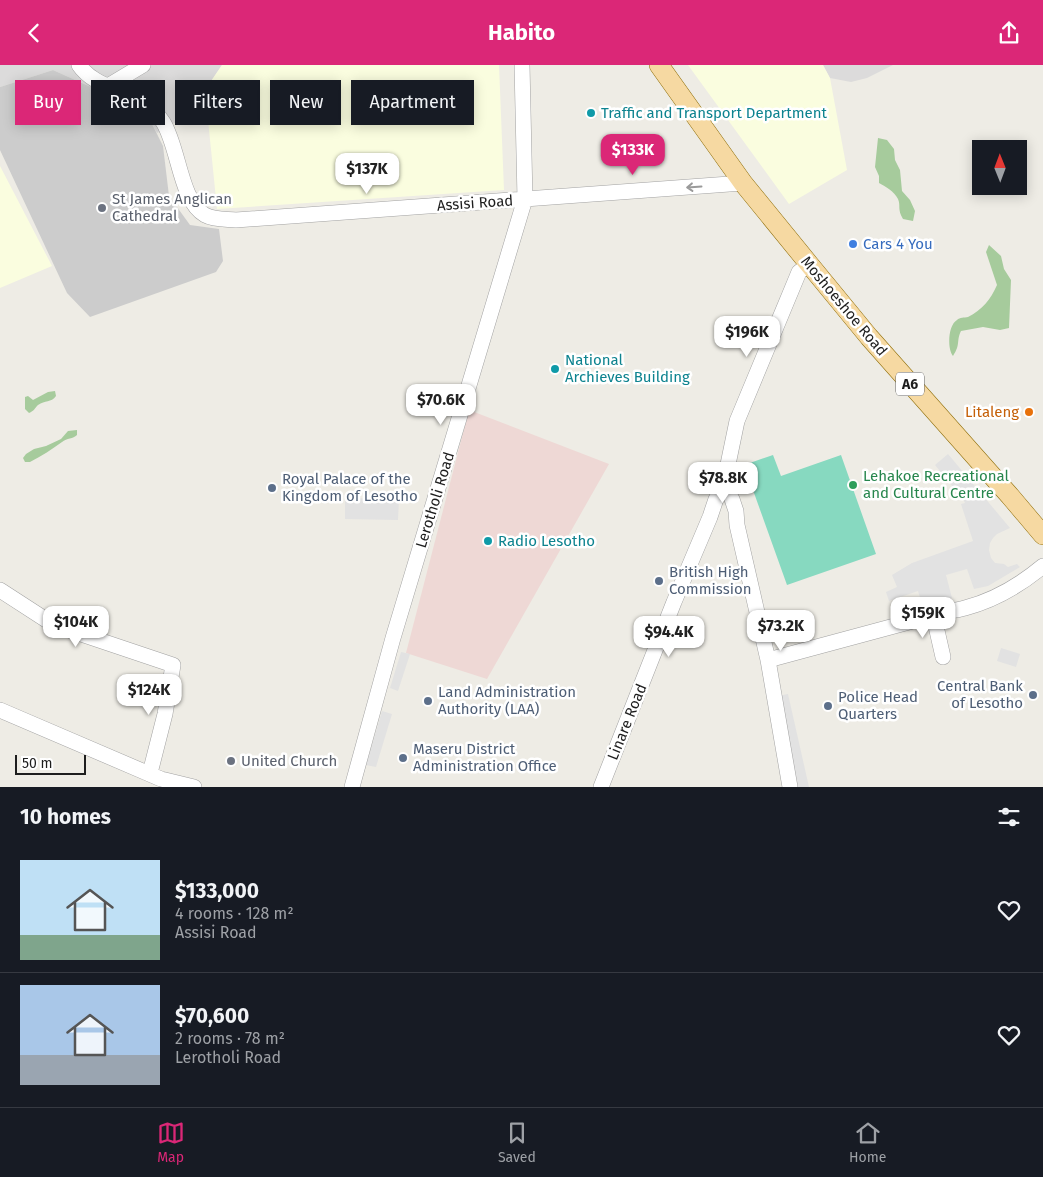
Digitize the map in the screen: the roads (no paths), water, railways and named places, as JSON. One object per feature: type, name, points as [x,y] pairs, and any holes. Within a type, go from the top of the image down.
[{"type":"main road","name":"Moshoeshoe Road","points":[[659,65],[743,183],[809,264],[869,337],[1043,535]]},
{"type":"street","name":"Assisi Road","points":[[79,65],[94,80]]},
{"type":"street","points":[[118,80],[143,65]]},
{"type":"street","name":"Lerotholi Road","points":[[352,787],[393,638],[525,199],[522,65]]},
{"type":"street","name":"Assisi Road","points":[[164,125],[170,135],[189,197],[196,208],[206,215],[236,220],[743,183]]},
{"type":"street","name":"Linare Road","points":[[601,787],[674,602],[709,521],[724,498],[722,481],[726,474],[737,421],[799,272],[809,264]]},
{"type":"street","points":[[724,498],[736,511],[735,523],[768,660],[790,787]]},
{"type":"street","points":[[709,521],[721,519],[735,523]]},
{"type":"street","points":[[768,660],[924,618],[933,613],[964,608],[996,597],[1024,582],[1043,566]]},
{"type":"street","points":[[0,590],[54,625],[172,665],[157,779]]},
{"type":"street","points":[[933,613],[943,657]]},
{"type":"street","points":[[0,710],[157,779],[194,787]]},
{"type":"place","name":"Traffic and Transport Department","points":[[591,113]]},
{"type":"place","name":"St James Anglican Cathedral","points":[[102,208]]},
{"type":"place","name":"Cars 4 You","points":[[853,244]]},
{"type":"place","name":"National Archieves Building","points":[[555,369]]},
{"type":"place","name":"Litaleng","points":[[1029,412]]},
{"type":"place","name":"Lehakoe Recreational and Cultural Centre","points":[[853,485]]},
{"type":"place","name":"Royal Palace of the Kingdom of Lesotho","points":[[272,488]]},
{"type":"place","name":"Radio Lesotho","points":[[488,541]]},
{"type":"place","name":"British High Commission","points":[[659,581]]},
{"type":"place","name":"Central Bank of Lesotho","points":[[1033,695]]},
{"type":"place","name":"Land Administration Authority (LAA)","points":[[428,701]]},
{"type":"place","name":"Police Head Quarters","points":[[828,706]]},
{"type":"place","name":"Maseru District Administration Office","points":[[403,758]]},
{"type":"place","name":"United Church","points":[[231,761]]}]
